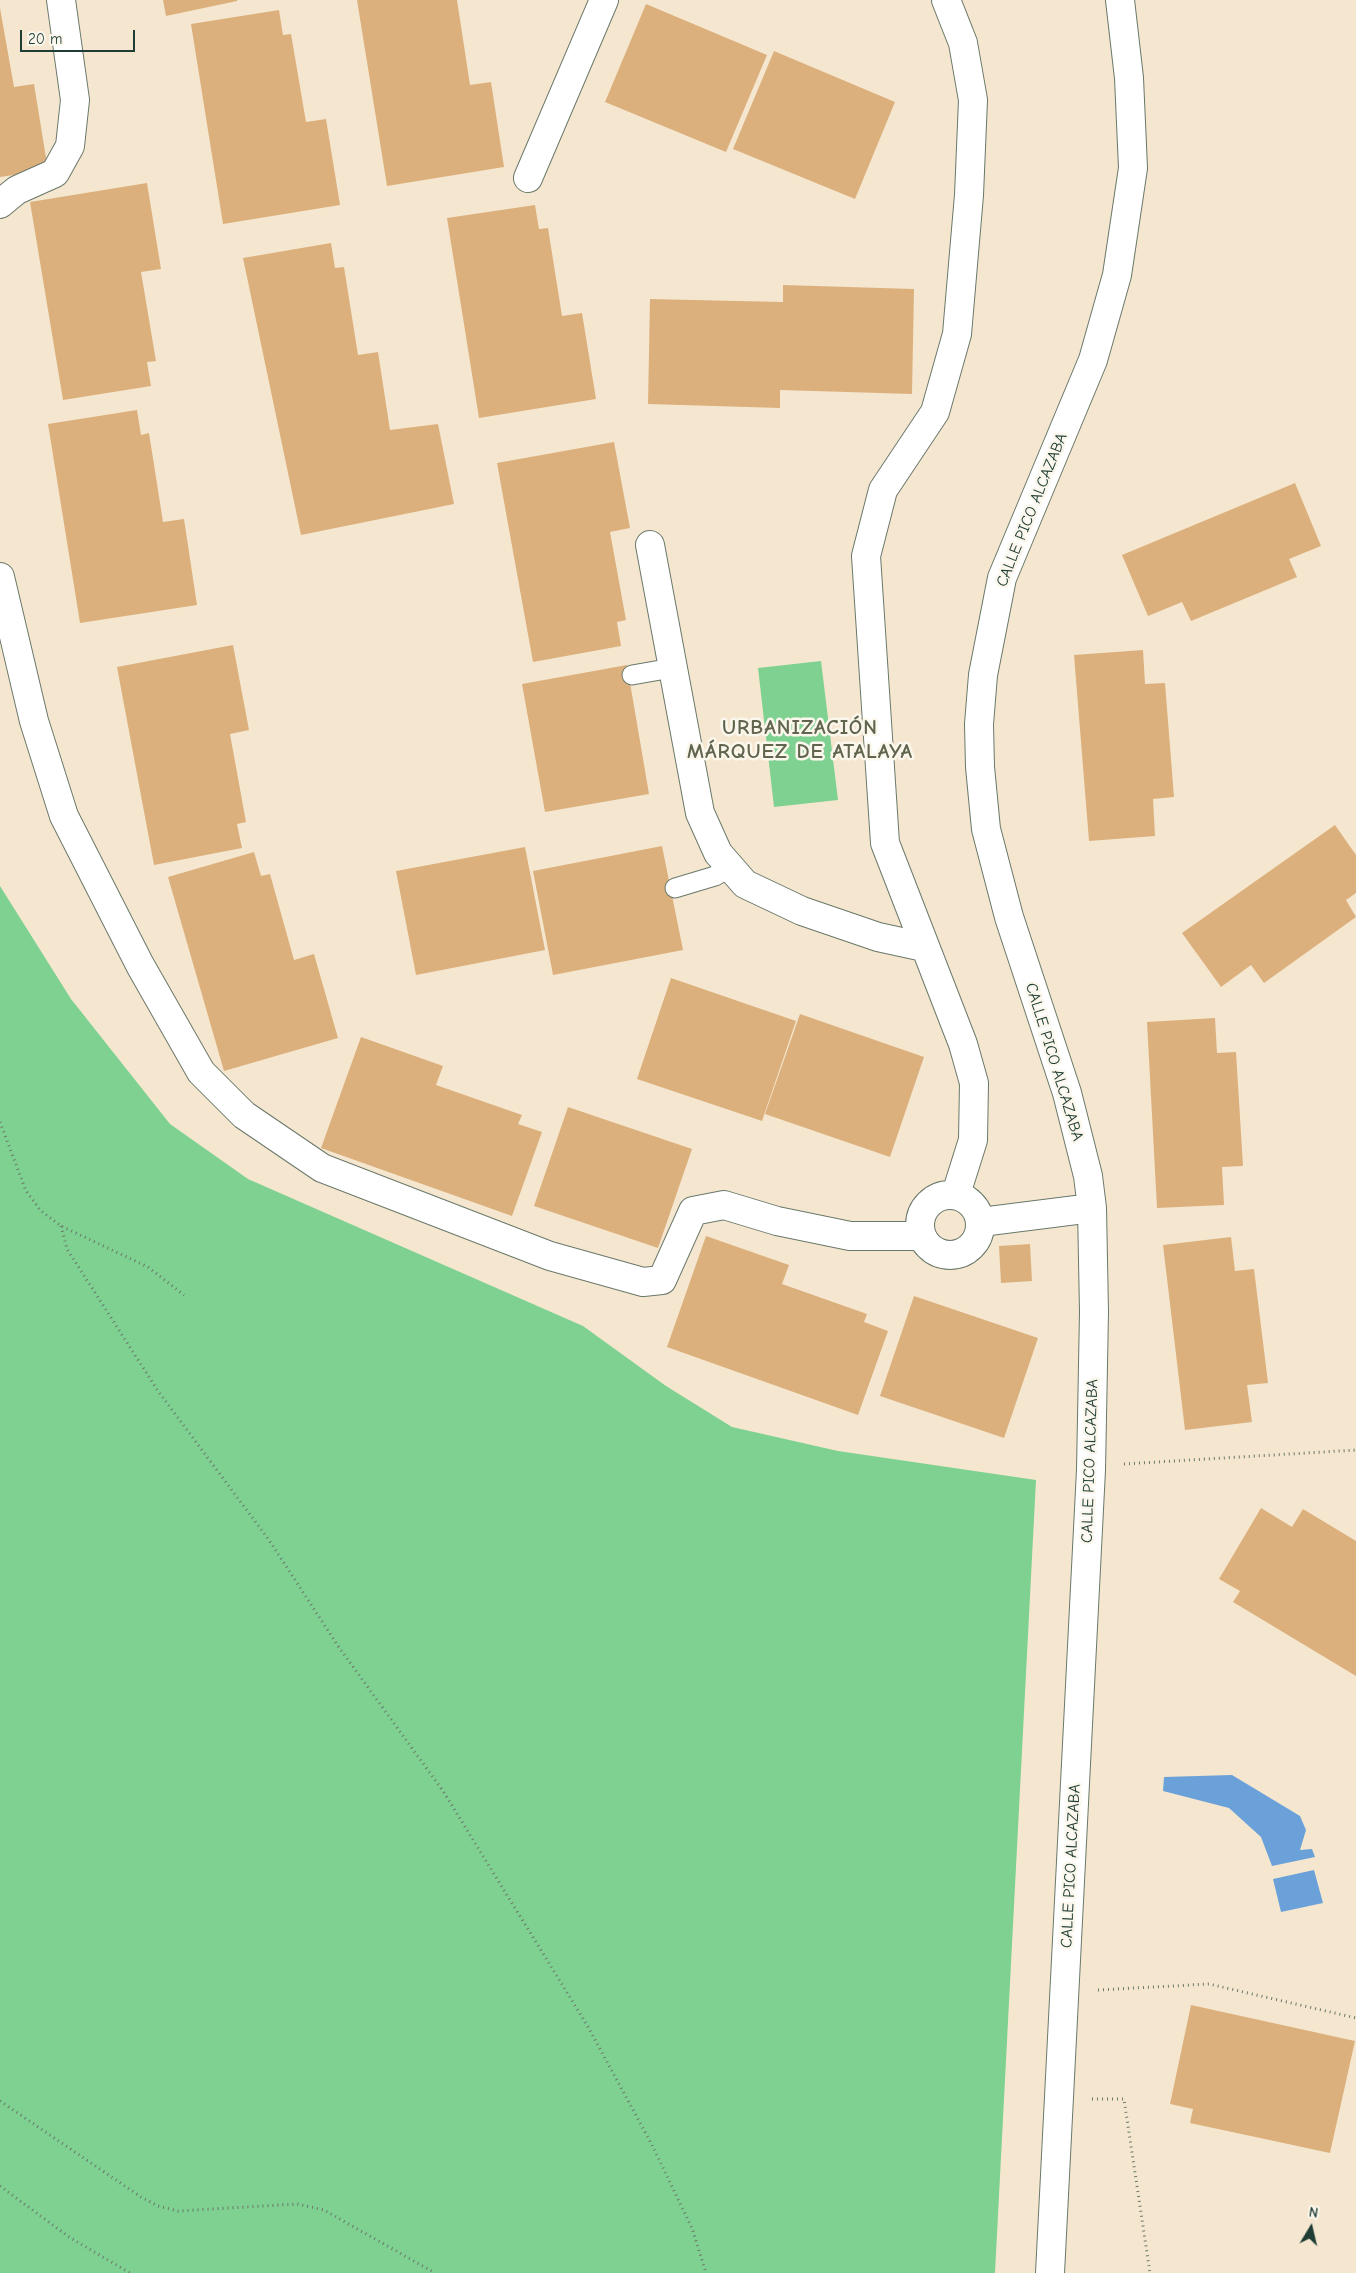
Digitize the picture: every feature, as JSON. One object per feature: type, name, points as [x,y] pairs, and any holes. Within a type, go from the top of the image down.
[{"type":"street","points":[[0,204],[17,190],[55,173],[70,146],[75,100],[61,0]]},
{"type":"street","points":[[528,178],[604,0]]},
{"type":"street","points":[[946,0],[963,43],[973,100],[957,334],[935,412],[882,490],[866,556],[885,843],[963,1044],[974,1083],[972,1140],[956,1194]]},
{"type":"street","name":"CALLE PICO ALCAZABA","points":[[1050,2273],[1091,1463],[1094,1312],[1092,1208],[1088,1176],[1067,1093],[1018,945],[999,883],[986,829],[980,767],[979,724],[983,675],[1002,578],[1093,360],[1117,275],[1133,168],[1129,78],[1120,0]]},
{"type":"street","points":[[650,545],[700,813],[718,852],[745,884],[802,911],[878,937],[924,947]]},
{"type":"street","points":[[0,577],[34,721],[64,816],[140,966],[201,1072],[244,1115],[322,1168],[550,1256],[643,1282],[662,1280],[693,1210],[724,1205],[777,1220],[850,1236],[921,1236]]},
{"type":"street","points":[[956,1194],[967,1199],[978,1211],[981,1229],[972,1246],[959,1254],[945,1255],[933,1250],[921,1236],[920,1219],[928,1203],[942,1195],[956,1194]]},
{"type":"street","points":[[981,1222],[1092,1208]]},
{"type":"lane","points":[[632,675],[672,668]]},
{"type":"lane","points":[[675,888],[715,876],[730,867]]},
{"type":"path","points":[[0,1122],[26,1191],[41,1211],[61,1226],[148,1267],[184,1295]]},
{"type":"path","points":[[61,1226],[68,1249],[158,1391],[269,1540],[338,1646],[443,1790],[587,2025],[650,2143],[692,2228],[706,2273]]},
{"type":"path","points":[[1091,1463],[1143,1464],[1356,1450]]},
{"type":"path","points":[[1065,1991],[1209,1984],[1356,2018]]},
{"type":"path","points":[[1059,2098],[1124,2099],[1150,2273]]},
{"type":"path","points":[[0,2101],[141,2197],[158,2206],[178,2211],[297,2204],[324,2210],[435,2273]]},
{"type":"path","points":[[0,2186],[69,2237],[130,2273]]},
{"type":"green space","points":[[821,661],[838,800],[774,807],[758,668]]},
{"type":"green space","points":[[0,886],[71,999],[170,1124],[248,1179],[583,1326],[666,1386],[732,1427],[838,1451],[1036,1480],[995,2273],[0,2273]]},
{"type":"water","points":[[1232,1775],[1300,1816],[1306,1830],[1300,1850],[1312,1849],[1315,1857],[1272,1866],[1261,1837],[1229,1808],[1163,1791],[1164,1777]]},
{"type":"water","points":[[1314,1870],[1323,1903],[1281,1912],[1273,1879]]},
{"type":"building","points":[[163,0],[237,0],[237,1],[166,16]]},
{"type":"building","points":[[357,0],[457,0],[470,85],[491,82],[504,167],[387,186]]},
{"type":"building","points":[[646,4],[767,55],[726,152],[605,102]]},
{"type":"building","points":[[0,8],[14,87],[34,84],[48,170],[0,177]]},
{"type":"building","points":[[279,10],[283,35],[291,34],[306,122],[326,119],[340,205],[223,224],[191,24]]},
{"type":"building","points":[[774,51],[895,102],[855,199],[733,149]]},
{"type":"building","points":[[147,183],[161,269],[141,272],[156,361],[147,362],[151,386],[63,400],[30,202]]},
{"type":"building","points":[[535,205],[539,229],[548,228],[562,316],[582,313],[596,399],[479,418],[447,218]]},
{"type":"building","points":[[331,243],[335,268],[344,267],[358,355],[378,352],[390,430],[438,424],[454,504],[301,535],[243,258]]},
{"type":"building","points":[[783,285],[914,289],[912,394],[780,390],[780,408],[648,404],[650,299],[783,302]]},
{"type":"building","points":[[137,410],[141,435],[149,433],[163,522],[184,519],[197,605],[80,623],[48,424]]},
{"type":"building","points":[[614,442],[630,528],[610,532],[626,620],[617,622],[621,646],[533,662],[497,463]]},
{"type":"building","points":[[1295,483],[1321,546],[1289,559],[1297,577],[1191,621],[1182,602],[1148,616],[1122,555]]},
{"type":"building","points":[[233,645],[249,730],[230,734],[246,822],[237,824],[242,848],[154,865],[117,667]]},
{"type":"building","points":[[1143,650],[1145,684],[1165,683],[1174,797],[1153,799],[1155,836],[1089,841],[1074,655]]},
{"type":"building","points":[[627,665],[649,794],[545,812],[522,684]]},
{"type":"building","points":[[1335,825],[1356,855],[1356,893],[1346,900],[1356,917],[1264,983],[1251,965],[1221,987],[1182,933]]},
{"type":"building","points":[[662,846],[683,950],[553,975],[533,871]]},
{"type":"building","points":[[525,847],[545,950],[416,975],[396,871]]},
{"type":"building","points":[[254,852],[261,876],[270,874],[294,960],[314,954],[338,1038],[224,1071],[168,877]]},
{"type":"building","points":[[671,978],[796,1021],[762,1121],[637,1079]]},
{"type":"building","points":[[800,1014],[924,1057],[890,1157],[765,1114]]},
{"type":"building","points":[[1215,1018],[1217,1053],[1236,1052],[1243,1166],[1222,1167],[1224,1205],[1157,1208],[1147,1022]]},
{"type":"building","points":[[361,1037],[443,1066],[436,1085],[522,1115],[518,1124],[542,1132],[512,1216],[321,1148]]},
{"type":"building","points":[[568,1107],[692,1149],[658,1248],[534,1206]]},
{"type":"building","points":[[706,1236],[789,1265],[782,1284],[867,1314],[864,1322],[888,1331],[858,1415],[667,1347]]},
{"type":"building","points":[[1231,1237],[1235,1271],[1254,1269],[1268,1383],[1247,1385],[1252,1422],[1185,1430],[1163,1245]]},
{"type":"building","points":[[1030,1244],[1032,1281],[1001,1283],[999,1246]]},
{"type":"building","points":[[914,1296],[1038,1338],[1004,1438],[880,1396]]},
{"type":"building","points":[[1261,1508],[1292,1527],[1303,1509],[1356,1541],[1356,1676],[1233,1602],[1240,1591],[1219,1579]]},
{"type":"building","points":[[1191,2005],[1355,2041],[1330,2153],[1190,2123],[1193,2109],[1170,2104]]},
{"type":"district","name":"URBANIZACIÓN MÁRQUEZ DE ATALAYA","points":[[800,740]]}]
